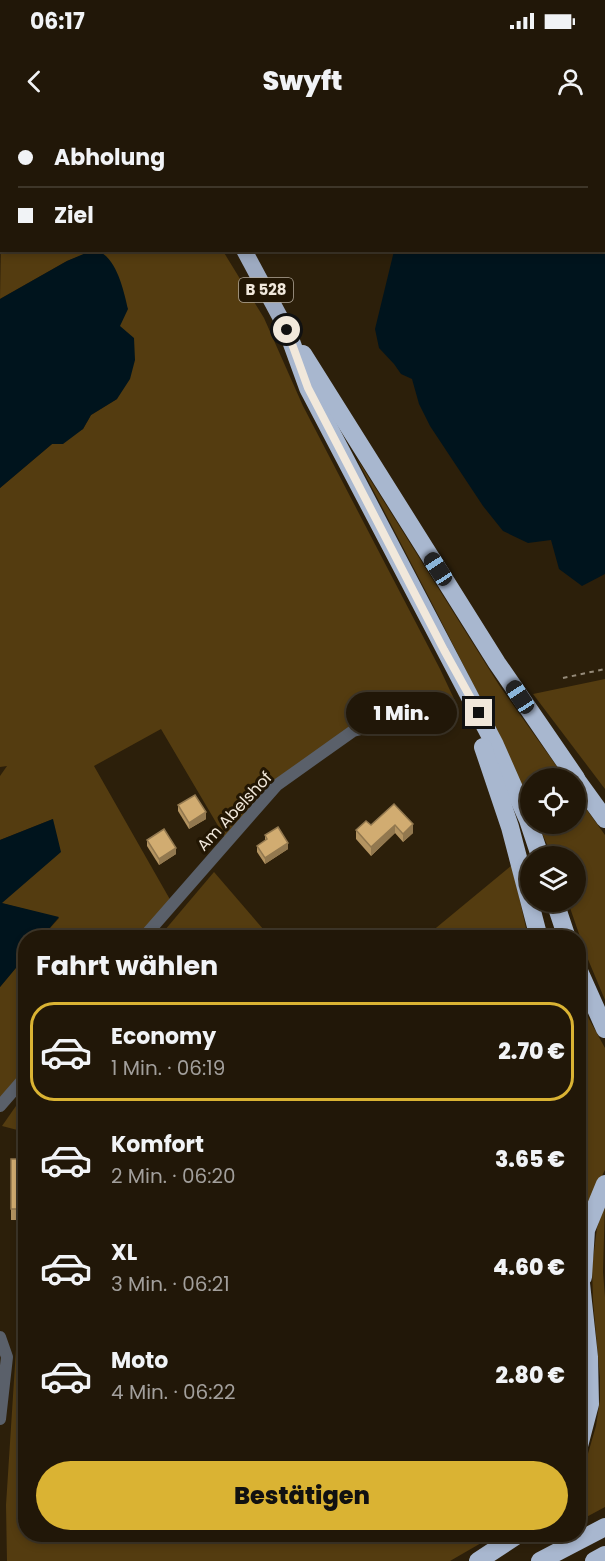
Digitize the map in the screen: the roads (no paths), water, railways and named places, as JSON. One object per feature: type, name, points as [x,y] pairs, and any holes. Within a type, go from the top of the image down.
[{"type":"highway","name":"B 528","points":[[245,252],[287,330]]},
{"type":"highway","points":[[287,330],[308,388],[495,745],[528,820],[537,846]]},
{"type":"highway","points":[[287,330],[497,663],[569,768]]},
{"type":"highway","points":[[444,650],[494,775],[518,853],[537,930]]},
{"type":"highway","points":[[586,793],[605,819]]},
{"type":"highway","points":[[558,912],[564,930]]},
{"type":"highway","points":[[586,987],[605,1029]]},
{"type":"highway","points":[[586,1230],[605,1184]]},
{"type":"highway","points":[[586,1331],[590,1404],[586,1419]]},
{"type":"highway","points":[[586,1537],[605,1527]]},
{"type":"highway","points":[[478,1561],[507,1542]]},
{"type":"highway","points":[[540,1561],[576,1542]]},
{"type":"highway","points":[[594,1561],[605,1556]]},
{"type":"street","name":"Am Abelshof","points":[[150,930],[277,785],[353,731],[402,719]]},
{"type":"street","points":[[0,1106],[18,1085]]},
{"type":"street","points":[[0,1337],[7,1357],[0,1419]]},
{"type":"water","points":[[88,252],[101,252],[108,258],[118,274],[128,309],[120,326],[134,338],[135,360],[130,379],[117,399],[91,415],[83,429],[63,444],[52,444],[0,488],[0,299],[67,261]]},
{"type":"water","points":[[394,252],[605,252],[605,574],[582,586],[559,569],[551,540],[528,543],[503,531],[483,506],[430,426],[419,404],[412,379],[401,374],[379,348],[375,329]]},
{"type":"water","points":[[53,819],[61,852],[2,903],[59,917],[48,930],[18,930],[18,965],[0,987],[0,840]]}]
